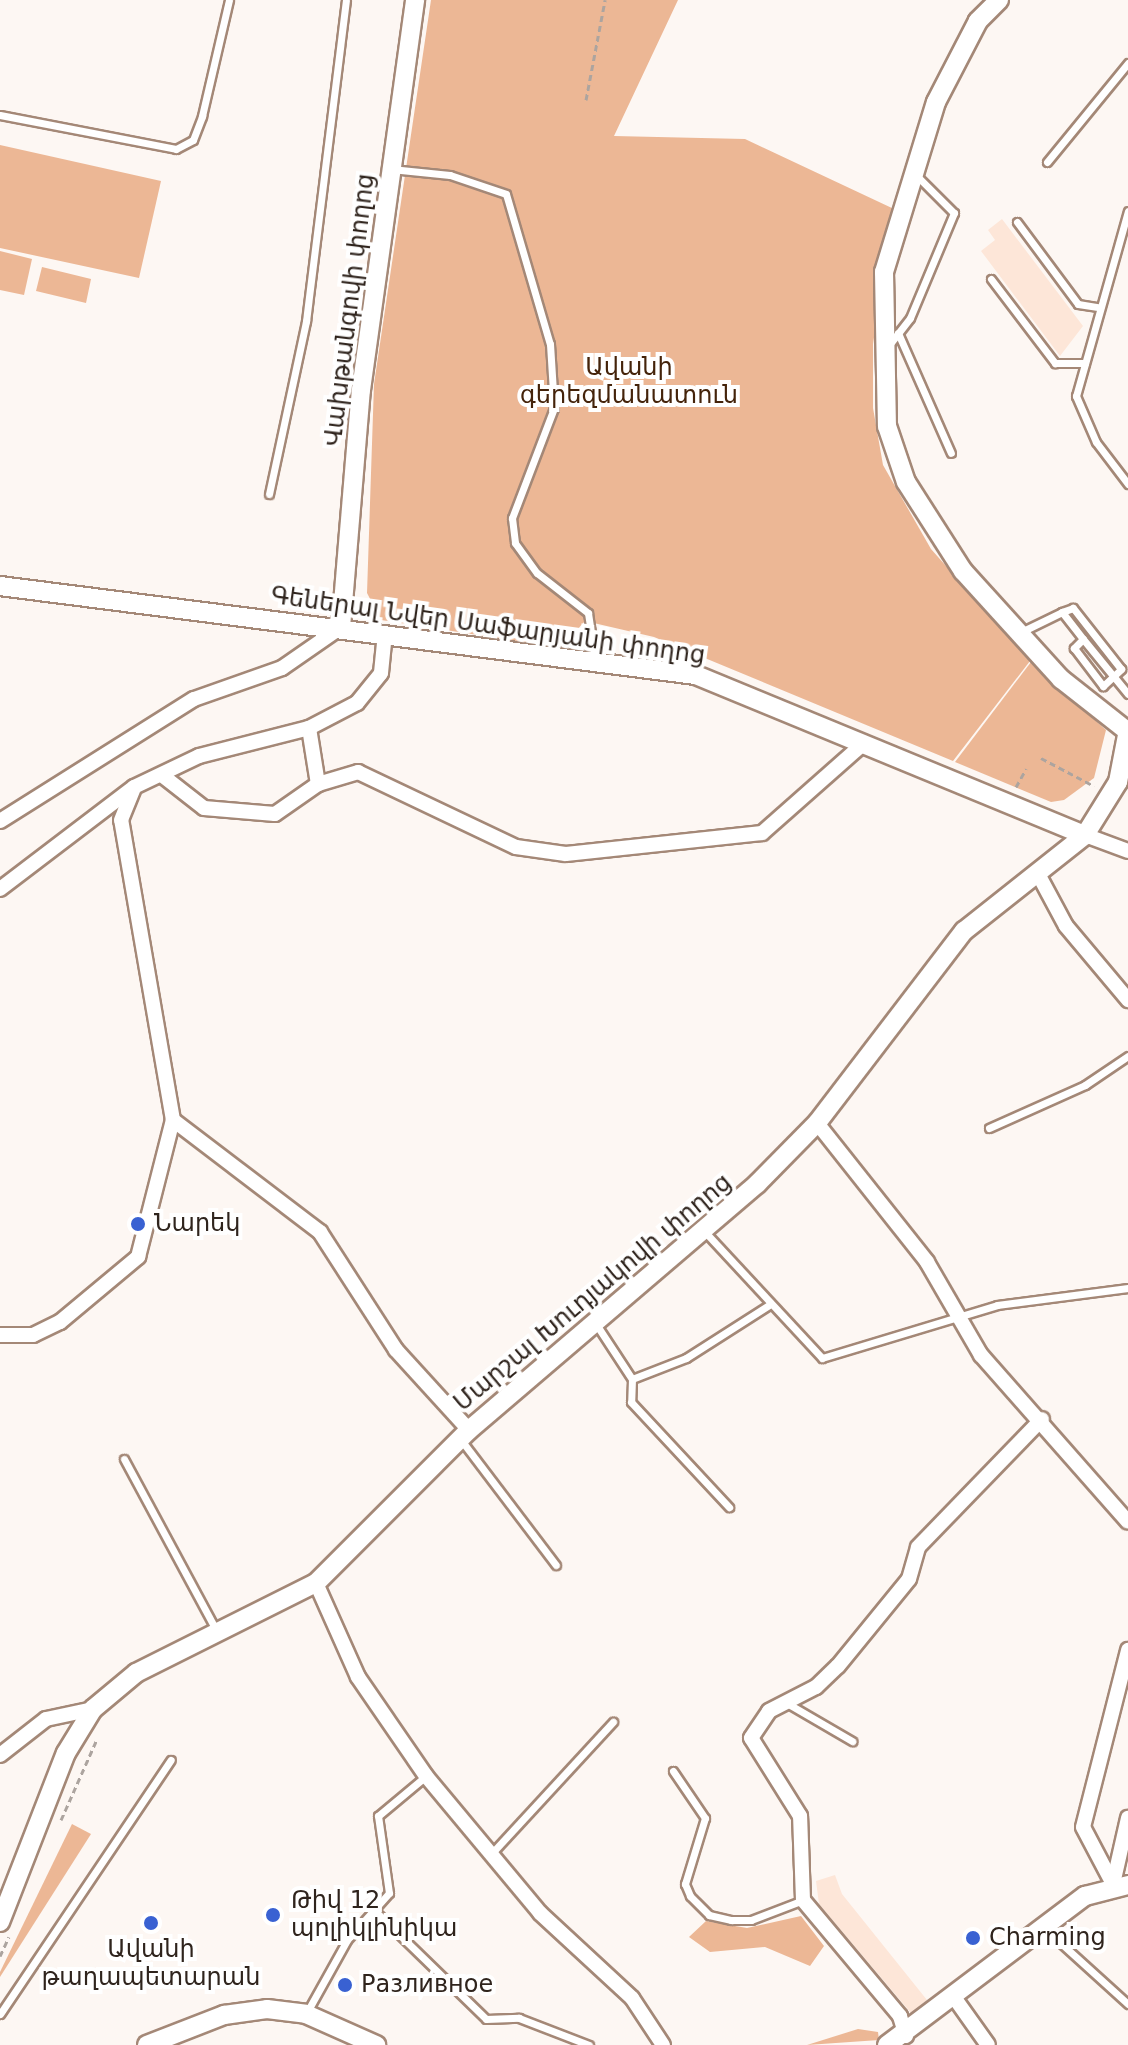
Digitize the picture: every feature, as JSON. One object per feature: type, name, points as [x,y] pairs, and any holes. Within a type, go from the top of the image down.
[{"type":"street","name":"Վախթանգովի փողոց","points":[[341,627],[361,390],[415,0]]},
{"type":"street","points":[[999,0],[978,21],[936,102],[884,272],[887,426],[906,482],[963,571],[1061,679],[1128,731]]},
{"type":"street","name":"Գեներալ Նվեր Սաֆարյանի փողոց","points":[[0,586],[341,627],[696,675],[1085,835]]},
{"type":"street","points":[[0,821],[194,699],[282,668],[341,627]]},
{"type":"street","points":[[0,889],[134,787],[163,776],[199,756],[309,728],[357,703],[381,673],[385,633]]},
{"type":"street","points":[[309,728],[318,784]]},
{"type":"street","name":"Մարշալ Խուդյակովի փողոց","points":[[0,1922],[66,1753],[93,1709],[136,1673],[316,1583],[465,1434],[592,1319],[705,1232],[817,1123],[964,931],[1085,835],[1112,796],[1128,731]]},
{"type":"street","points":[[163,776],[204,808],[239,814],[275,814],[318,784],[358,772],[516,847],[566,854],[762,833],[863,744]]},
{"type":"street","points":[[0,1335],[33,1335],[60,1322],[138,1257],[173,1120],[121,820],[134,787]]},
{"type":"street","points":[[1085,835],[1128,851]]},
{"type":"street","points":[[1037,872],[1066,926],[1128,1000]]},
{"type":"street","points":[[173,1120],[320,1232],[396,1350],[465,1434]]},
{"type":"street","points":[[817,1123],[927,1262],[954,1318],[1128,1522]]},
{"type":"street","points":[[906,2036],[900,2016],[803,1900],[800,1816],[751,1742],[760,1719],[785,1701],[816,1687],[838,1666],[909,1579],[918,1547],[1042,1419]]},
{"type":"street","points":[[316,1583],[358,1677],[426,1776],[540,1913],[632,1998],[663,2045]]},
{"type":"street","points":[[1121,1884],[1083,1827],[1128,1650]]},
{"type":"street","points":[[0,1755],[46,1719],[93,1709]]},
{"type":"street","points":[[1121,1884],[1128,1818]]},
{"type":"street","points":[[887,2045],[906,2036],[956,2000],[1041,1926],[1121,1884]]},
{"type":"street","points":[[956,2000],[988,2045]]},
{"type":"street","points":[[147,2045],[224,2015],[306,2014],[376,2045]]},
{"type":"lane","points":[[0,115],[176,149],[193,140],[202,116],[229,0]]},
{"type":"lane","points":[[269,494],[306,321],[346,0]]},
{"type":"lane","points":[[1047,162],[1128,63]]},
{"type":"lane","points":[[391,169],[450,175],[506,194],[550,344],[554,408],[512,518],[515,543],[537,573],[588,613],[595,662]]},
{"type":"lane","points":[[885,350],[898,333],[954,213],[914,174]]},
{"type":"lane","points":[[1128,213],[1098,307],[1076,396],[1082,417],[1128,484]]},
{"type":"lane","points":[[1017,222],[1078,304],[1098,307]]},
{"type":"lane","points":[[991,279],[1055,363],[1085,363]]},
{"type":"lane","points":[[898,333],[951,453]]},
{"type":"lane","points":[[1019,633],[1062,612],[1075,610],[1121,669],[1103,686],[1075,649],[1083,639]]},
{"type":"lane","points":[[1062,612],[1128,694]]},
{"type":"lane","points":[[989,1128],[1085,1085],[1128,1056]]},
{"type":"lane","points":[[705,1232],[769,1305],[822,1358],[835,1359],[954,1318],[1128,1288]]},
{"type":"lane","points":[[632,1379],[686,1358],[769,1305]]},
{"type":"lane","points":[[592,1319],[632,1379],[631,1402],[729,1507]]},
{"type":"lane","points":[[465,1434],[556,1565]]},
{"type":"lane","points":[[124,1459],[217,1632]]},
{"type":"lane","points":[[785,1701],[852,1741]]},
{"type":"lane","points":[[491,1854],[613,1722]]},
{"type":"lane","points":[[0,2014],[171,1760]]},
{"type":"lane","points":[[673,1771],[705,1818],[685,1884],[690,1896],[709,1915],[731,1920],[803,1900]]},
{"type":"lane","points":[[306,2014],[347,1940],[389,1893],[378,1816],[426,1776]]},
{"type":"lane","points":[[374,1910],[486,2019],[519,2018],[569,2040],[589,2045]]},
{"type":"lane","points":[[1041,1926],[1128,2004]]},
{"type":"path","points":[[586,100],[605,0]]},
{"type":"path","points":[[1041,758],[1112,796]]},
{"type":"shaded area","points":[[1002,219],[1083,326],[1060,356],[981,251],[995,240],[988,230]]},
{"type":"shaded area","points":[[835,1875],[842,1894],[927,2000],[911,2013],[819,1904],[816,1881]]},
{"type":"green space","name":"Ավանի գերեզմանատուն","points":[[431,0],[678,0],[614,136],[745,139],[894,209],[873,344],[873,408],[883,465],[931,549],[1030,661],[953,761],[654,637],[585,621],[561,648],[381,620],[367,593],[374,384]]},
{"type":"green space","points":[[0,145],[161,181],[139,278],[0,248]]},
{"type":"green space","points":[[0,251],[32,259],[24,295],[0,290]]},
{"type":"green space","points":[[42,267],[91,279],[86,303],[36,291]]},
{"type":"green space","points":[[1031,662],[1106,730],[1094,778],[1064,800],[1051,802],[955,762]]},
{"type":"green space","points":[[72,1824],[91,1834],[0,1977],[0,1972]]},
{"type":"green space","points":[[801,1916],[824,1946],[810,1966],[765,1947],[710,1952],[689,1937],[706,1921],[747,1928]]},
{"type":"green space","points":[[858,2029],[878,2032],[879,2040],[807,2045]]},
{"type":"place","name":"Նարեկ","points":[[138,1224]]},
{"type":"place","name":"Թիվ 12 պոլիկլինիկա","points":[[273,1915]]},
{"type":"place","name":"Ավանի թաղապետարան","points":[[151,1923]]},
{"type":"place","name":"Charming","points":[[973,1938]]},
{"type":"place","name":"Разливное","points":[[345,1985]]}]
